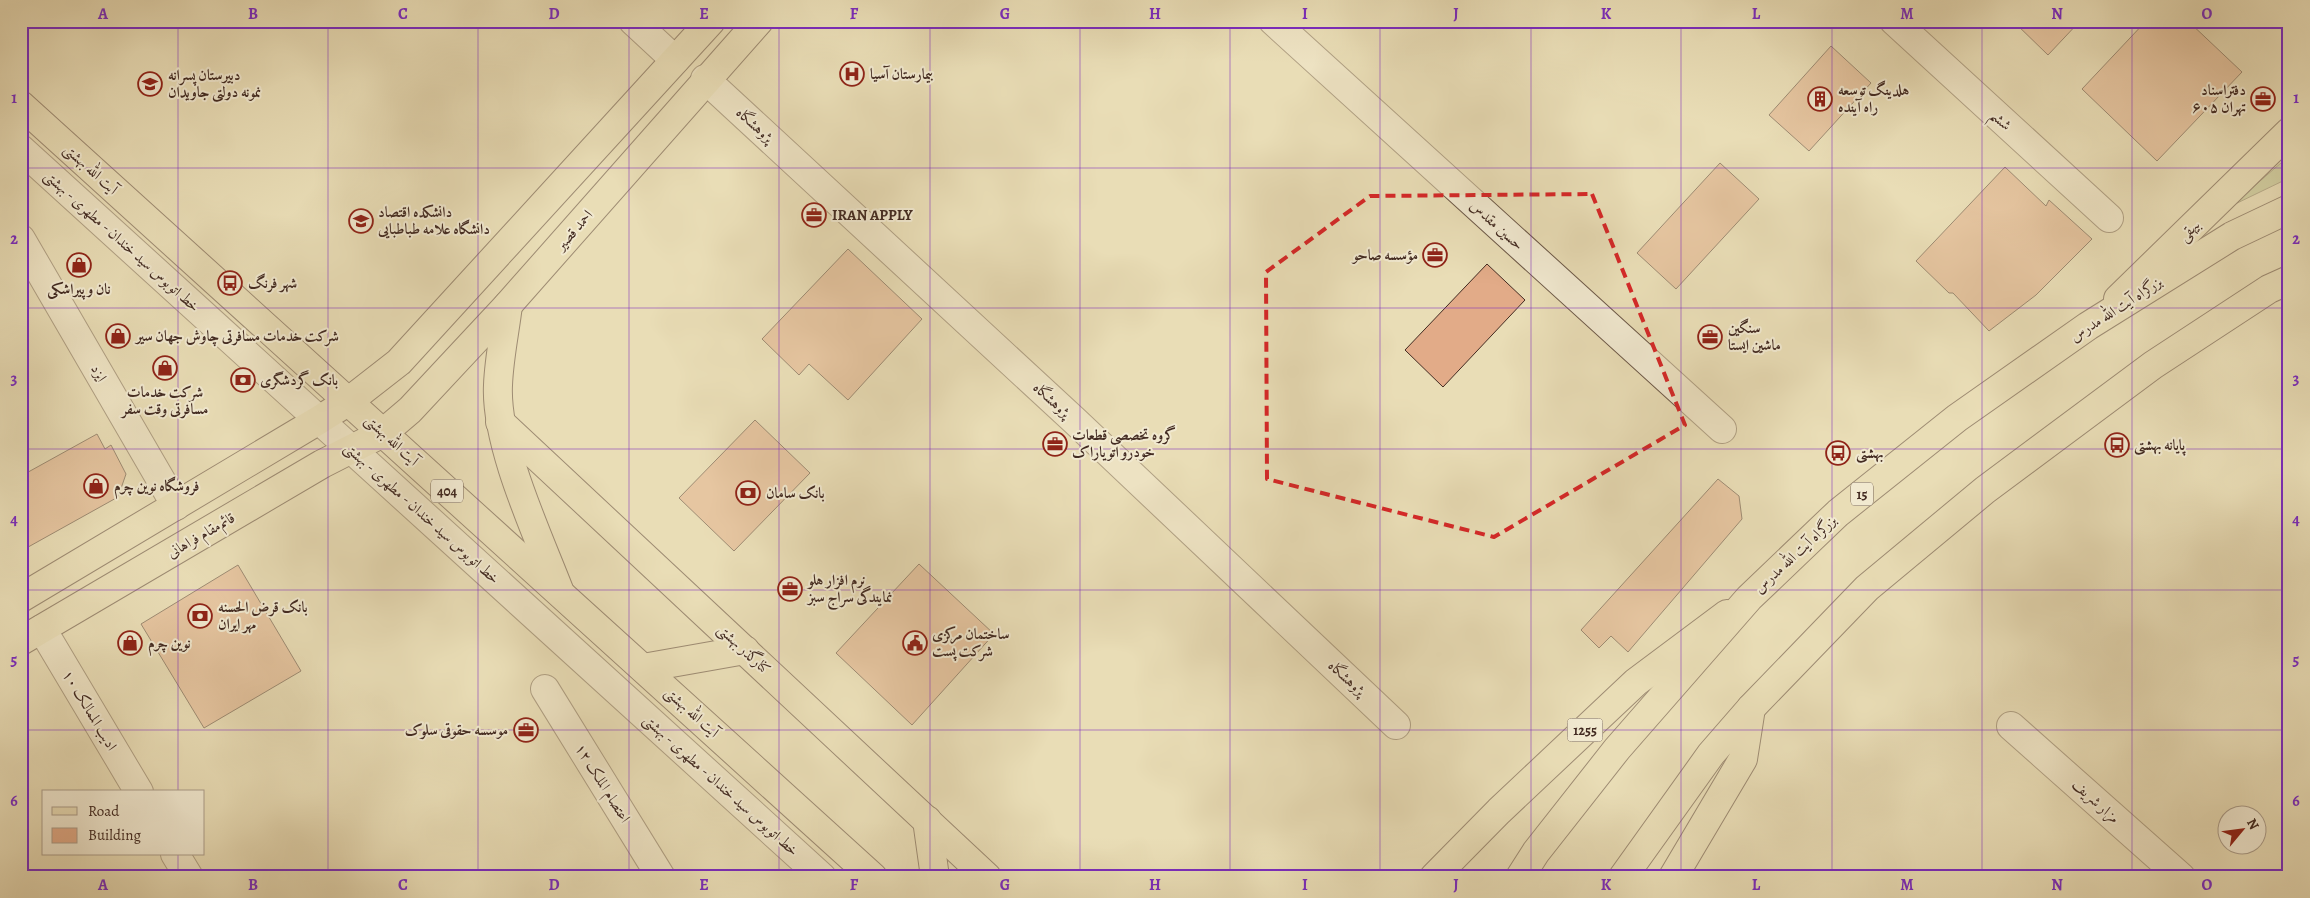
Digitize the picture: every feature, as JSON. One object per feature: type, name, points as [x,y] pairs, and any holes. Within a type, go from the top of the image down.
[{"type":"main road","points":[[21,598],[320,420],[349,401],[399,362],[711,21]]},
{"type":"main road","name":"احمد قصیر","points":[[383,433],[428,392],[508,305],[759,21]]},
{"type":"main road","name":"آیت الله بهشتی","points":[[21,105],[873,877]]},
{"type":"main road","name":"بیهقی","points":[[2088,326],[2157,263],[2289,132]]},
{"type":"main road","name":"بزرگراه آیت الله مدرس","points":[[1520,877],[1536,852],[1617,749],[1749,598],[1831,519],[1934,436],[2088,326],[2232,236],[2289,209]]},
{"type":"main road","points":[[1623,877],[1711,754],[1751,708],[1867,588],[1985,490],[2153,365],[2269,289],[2289,280]]},
{"type":"main road","points":[[508,305],[498,386],[500,422],[510,459],[560,593]]},
{"type":"main road","name":"کنارگذر بهشتی","points":[[500,422],[987,877]]},
{"type":"main road","name":"قائم‌مقام فراهانی","points":[[32,635],[322,464],[383,433]]},
{"type":"main road","name":"1255","points":[[1434,877],[1499,811],[1636,682],[1749,598]]},
{"type":"main road","points":[[643,668],[745,650]]},
{"type":"main road","points":[[1673,877],[1743,759],[1751,708]]},
{"type":"main road","points":[[927,820],[935,877]]},
{"type":"street","points":[[633,21],[676,60]]},
{"type":"street","name":"حسین مقدس","points":[[1273,21],[1722,429]]},
{"type":"street","name":"ششم","points":[[1894,21],[2109,218]]},
{"type":"street","name":"پژوهشگاه","points":[[705,80],[1075,421],[1396,725]]},
{"type":"street","name":"خط اتوبوس سید خندان - مطهری - بهشتی","points":[[21,149],[822,877]]},
{"type":"street","name":"ایزد","points":[[21,239],[176,506]]},
{"type":"street","name":"ادیب الممالک ۱۰","points":[[32,635],[137,790]]},
{"type":"street","name":"اعتصام الملک ۱۲","points":[[545,689],[661,877]]},
{"type":"street","name":"مزار شریف","points":[[2011,726],[2181,877]]},
{"type":"street","points":[[177,856],[189,877]]},
{"type":"highlighted area","points":[[1592,194],[1685,425],[1494,537],[1267,479],[1266,272],[1370,196]]},
{"type":"green space","points":[[2289,156],[2289,178],[2231,206]]},
{"type":"building","points":[[2013,21],[2080,21],[2048,55]]},
{"type":"building","points":[[2146,21],[2188,21],[2242,72],[2157,161],[2082,89]]},
{"type":"building","name":"هلدینگ توسعه راه آینده","points":[[1831,46],[1871,83],[1809,151],[1769,115]]},
{"type":"building","points":[[1720,163],[1759,199],[1676,289],[1637,253]]},
{"type":"building","points":[[2005,167],[2046,206],[2049,200],[2092,239],[2036,295],[1989,331],[1953,293],[1949,293],[1916,261]]},
{"type":"building","points":[[848,249],[922,319],[848,400],[809,364],[799,375],[762,339]]},
{"type":"building","points":[[1487,264],[1525,300],[1443,387],[1405,350]]},
{"type":"building","points":[[755,420],[810,473],[734,551],[679,498]]},
{"type":"building","points":[[97,434],[105,449],[111,445],[126,474],[118,497],[21,551],[21,476]]},
{"type":"building","points":[[1718,479],[1739,496],[1742,519],[1628,652],[1611,636],[1599,648],[1581,630]]},
{"type":"building","name":"ساختمان مرکزی شرکت پست","points":[[919,564],[994,634],[912,725],[836,653]]},
{"type":"building","points":[[238,565],[301,671],[204,728],[141,624]]},
{"type":"place","name":"بیمارستان آسیا","points":[[852,74]]},
{"type":"place","name":"دبيرستان پسرانه نمونه دولتی جاويدان","points":[[150,84]]},
{"type":"place","name":"هلدینگ توسعه راه آینده","points":[[1820,99]]},
{"type":"place","name":"دفتراسناد ۶۰۵ تهران","points":[[2263,99]]},
{"type":"place","name":"IRAN APPLY","points":[[814,215]]},
{"type":"place","name":"دانشکده اقتصاد دانشگاه علامه طباطبایی","points":[[361,221]]},
{"type":"place","name":"مؤسسه صاحو","points":[[1435,255]]},
{"type":"place","name":"نان و پیراشکی","points":[[79,265]]},
{"type":"place","name":"شهر فرنگ","points":[[230,283]]},
{"type":"place","name":"شرکت خدمات مسافرتی چاوش جهان سیر","points":[[118,336]]},
{"type":"place","name":"سنگین ماشین ایستا","points":[[1710,337]]},
{"type":"place","name":"شرکت خدمات مسافرتی وقت سفر","points":[[165,368]]},
{"type":"place","name":"بانک گردشگری","points":[[243,380]]},
{"type":"place","name":"گروه تخصصی قطعات خودرو اتویاراک","points":[[1055,444]]},
{"type":"place","name":"پایانه بهشتی","points":[[2117,445]]},
{"type":"place","name":"بهشتی","points":[[1838,453]]},
{"type":"place","name":"فروشگاه نوین چرم","points":[[96,486]]},
{"type":"place","name":"بانک سامان","points":[[748,493]]},
{"type":"place","name":"نرم افزار هلو نمایندگی سراج‌ سبز","points":[[790,589]]},
{"type":"place","name":"بانک قرض الحسنه مهر ایران","points":[[200,616]]},
{"type":"place","name":"نوین چرم","points":[[130,643]]},
{"type":"place","name":"ساختمان مرکزی شرکت پست","points":[[915,643]]},
{"type":"place","name":"موسسه حقوقی سلوک","points":[[526,730]]}]
